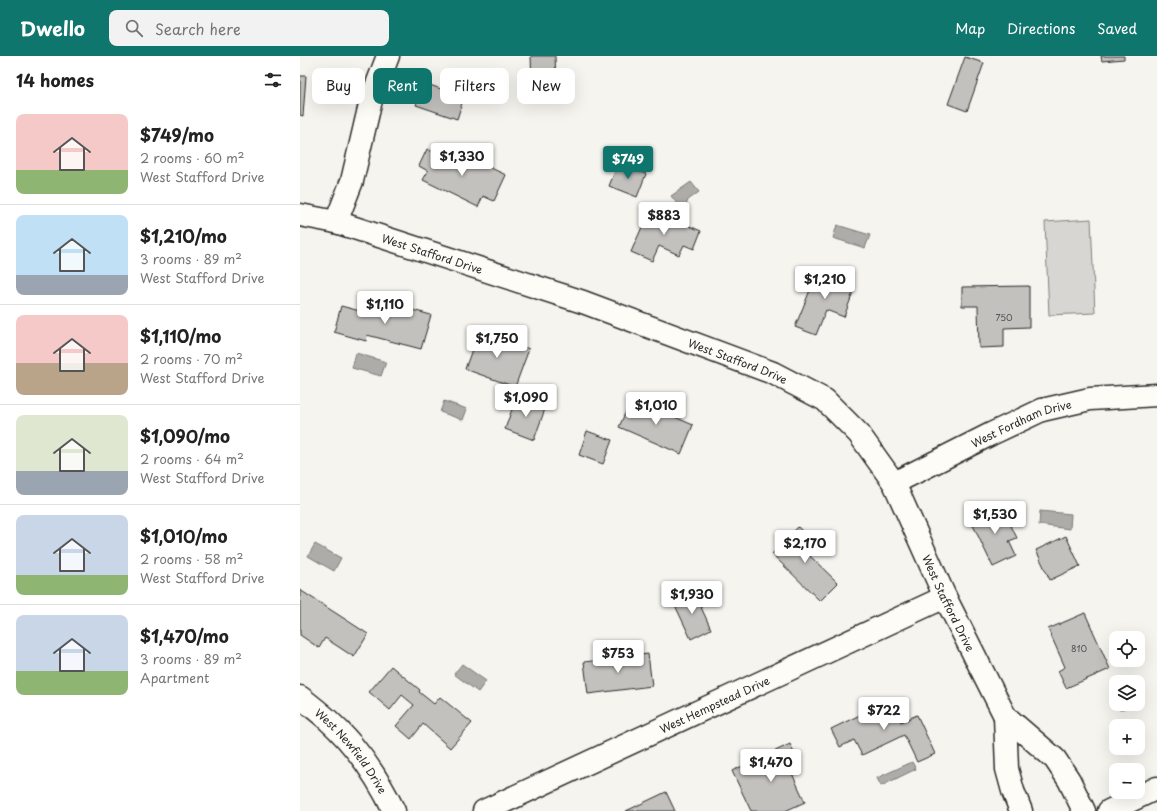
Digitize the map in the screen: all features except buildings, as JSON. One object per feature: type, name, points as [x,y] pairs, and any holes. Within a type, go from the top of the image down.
[{"type":"street","points":[[336,222],[352,181],[371,100],[388,56]]},
{"type":"street","name":"West Stafford Drive","points":[[300,215],[336,222],[583,302],[773,373],[825,400],[859,434],[894,483],[945,597],[1005,716],[1055,759],[1069,780],[1084,811]]},
{"type":"street","name":"West Fordham Drive","points":[[894,483],[1042,410],[1090,399],[1157,395]]},
{"type":"street","name":"West Hempstead Drive","points":[[484,811],[945,597]]},
{"type":"street","name":"West Newfield Drive","points":[[300,697],[331,722],[365,761],[386,794],[394,811]]},
{"type":"street","name":"West Stafford Drive","points":[[1005,716],[1006,769],[1021,811]]},
{"type":"street","points":[[1109,811],[1157,788]]},
{"type":"shaded area","points":[[691,182],[699,192],[688,200],[685,208],[679,206],[671,196]]},
{"type":"shaded area","points":[[1091,219],[1095,313],[1049,315],[1045,222]]},
{"type":"shaded area","points":[[837,225],[870,235],[865,248],[833,238]]},
{"type":"shaded area","points":[[356,353],[386,362],[381,376],[352,368]]},
{"type":"shaded area","points":[[444,401],[467,409],[463,420],[440,412]]},
{"type":"shaded area","points":[[1040,511],[1071,514],[1070,529],[1039,525]]},
{"type":"shaded area","points":[[315,544],[341,558],[334,571],[308,556]]},
{"type":"shaded area","points":[[462,664],[486,681],[478,692],[454,674]]},
{"type":"shaded area","points":[[912,762],[916,769],[881,786],[877,778]]}]
